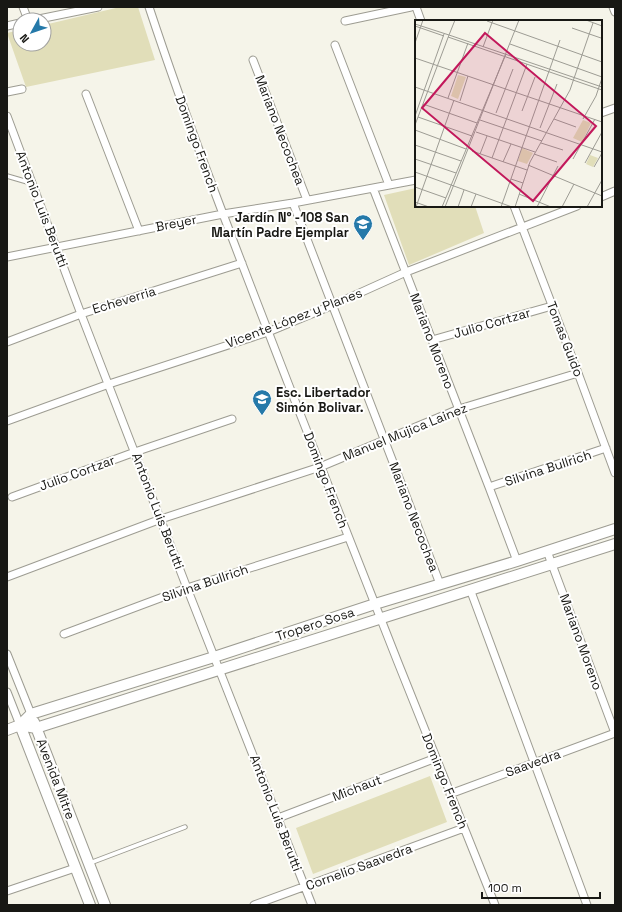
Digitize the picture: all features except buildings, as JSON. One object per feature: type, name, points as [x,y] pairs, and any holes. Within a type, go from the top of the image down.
[{"type":"street","points":[[52,16],[98,7]]},
{"type":"street","name":"Domingo French","points":[[149,7],[169,67],[223,214],[320,467],[495,905]]},
{"type":"street","points":[[345,21],[411,7]]},
{"type":"street","points":[[416,7],[421,20]]},
{"type":"street","points":[[613,7],[615,12]]},
{"type":"street","points":[[335,45],[389,186]]},
{"type":"street","name":"Mariano Necochea","points":[[253,60],[307,200]]},
{"type":"street","points":[[7,92],[22,89]]},
{"type":"street","points":[[86,94],[139,231]]},
{"type":"street","points":[[602,113],[615,108]]},
{"type":"street","name":"Antonio Luis Berutti","points":[[8,120],[187,588],[312,905]]},
{"type":"street","name":"Breyer","points":[[7,257],[223,214],[293,203],[415,180]]},
{"type":"street","name":"Mariano Moreno","points":[[373,188],[489,487],[516,561]]},
{"type":"street","points":[[602,196],[615,191]]},
{"type":"street","name":"Mariano Necochea","points":[[293,203],[440,584]]},
{"type":"street","name":"Tomas Guido","points":[[514,207],[615,473]]},
{"type":"street","name":"Vicente López y Planes","points":[[7,421],[109,384],[268,332],[406,272],[574,207]]},
{"type":"street","name":"Echeverria","points":[[7,342],[81,314],[242,263]]},
{"type":"street","name":"Julio Cortzar","points":[[432,340],[552,306]]},
{"type":"street","name":"Manuel Mujica Lainez","points":[[7,577],[161,519],[320,467],[459,409],[578,373]]},
{"type":"street","name":"Julio Cortzar","points":[[12,497],[135,452],[232,419]]},
{"type":"street","name":"Silvina Bullrich","points":[[489,487],[606,448]]},
{"type":"street","name":"Tropero Sosa","points":[[7,730],[20,725],[31,714],[615,529]]},
{"type":"street","name":"Silvina Bullrich","points":[[64,634],[187,588],[348,537]]},
{"type":"street","name":"Tropero Sosa","points":[[20,725],[36,728],[615,544]]},
{"type":"street","name":"Mariano Moreno","points":[[547,551],[615,733]]},
{"type":"street","points":[[470,589],[587,905]]},
{"type":"street","name":"Avenida Mitre","points":[[7,654],[105,905]]},
{"type":"street","name":"Avenida Mitre","points":[[7,692],[90,905]]},
{"type":"street","name":"Saavedra","points":[[450,794],[615,733]]},
{"type":"street","name":"Michaut","points":[[278,818],[436,758]]},
{"type":"street","name":"Cornelio Saavedra","points":[[254,905],[464,828]]},
{"type":"street","points":[[7,891],[75,868]]},
{"type":"lane","points":[[7,176],[32,183]]},
{"type":"lane","points":[[89,863],[185,827]]},
{"type":"shaded area","points":[[120,7],[138,7],[155,60],[26,87],[14,52],[52,52],[52,23]]},
{"type":"shaded area","points":[[12,32],[12,47],[7,33]]},
{"type":"shaded area","points":[[415,188],[415,207],[475,207],[484,233],[409,265],[384,195]]},
{"type":"shaded area","points":[[430,776],[447,822],[313,874],[296,828]]},
{"type":"place","name":"Jardín N° -108 San Martín Padre Ejemplar","points":[[363,241]]},
{"type":"place","name":"Esc. Libertador Simón Bolivar.","points":[[262,416]]}]
